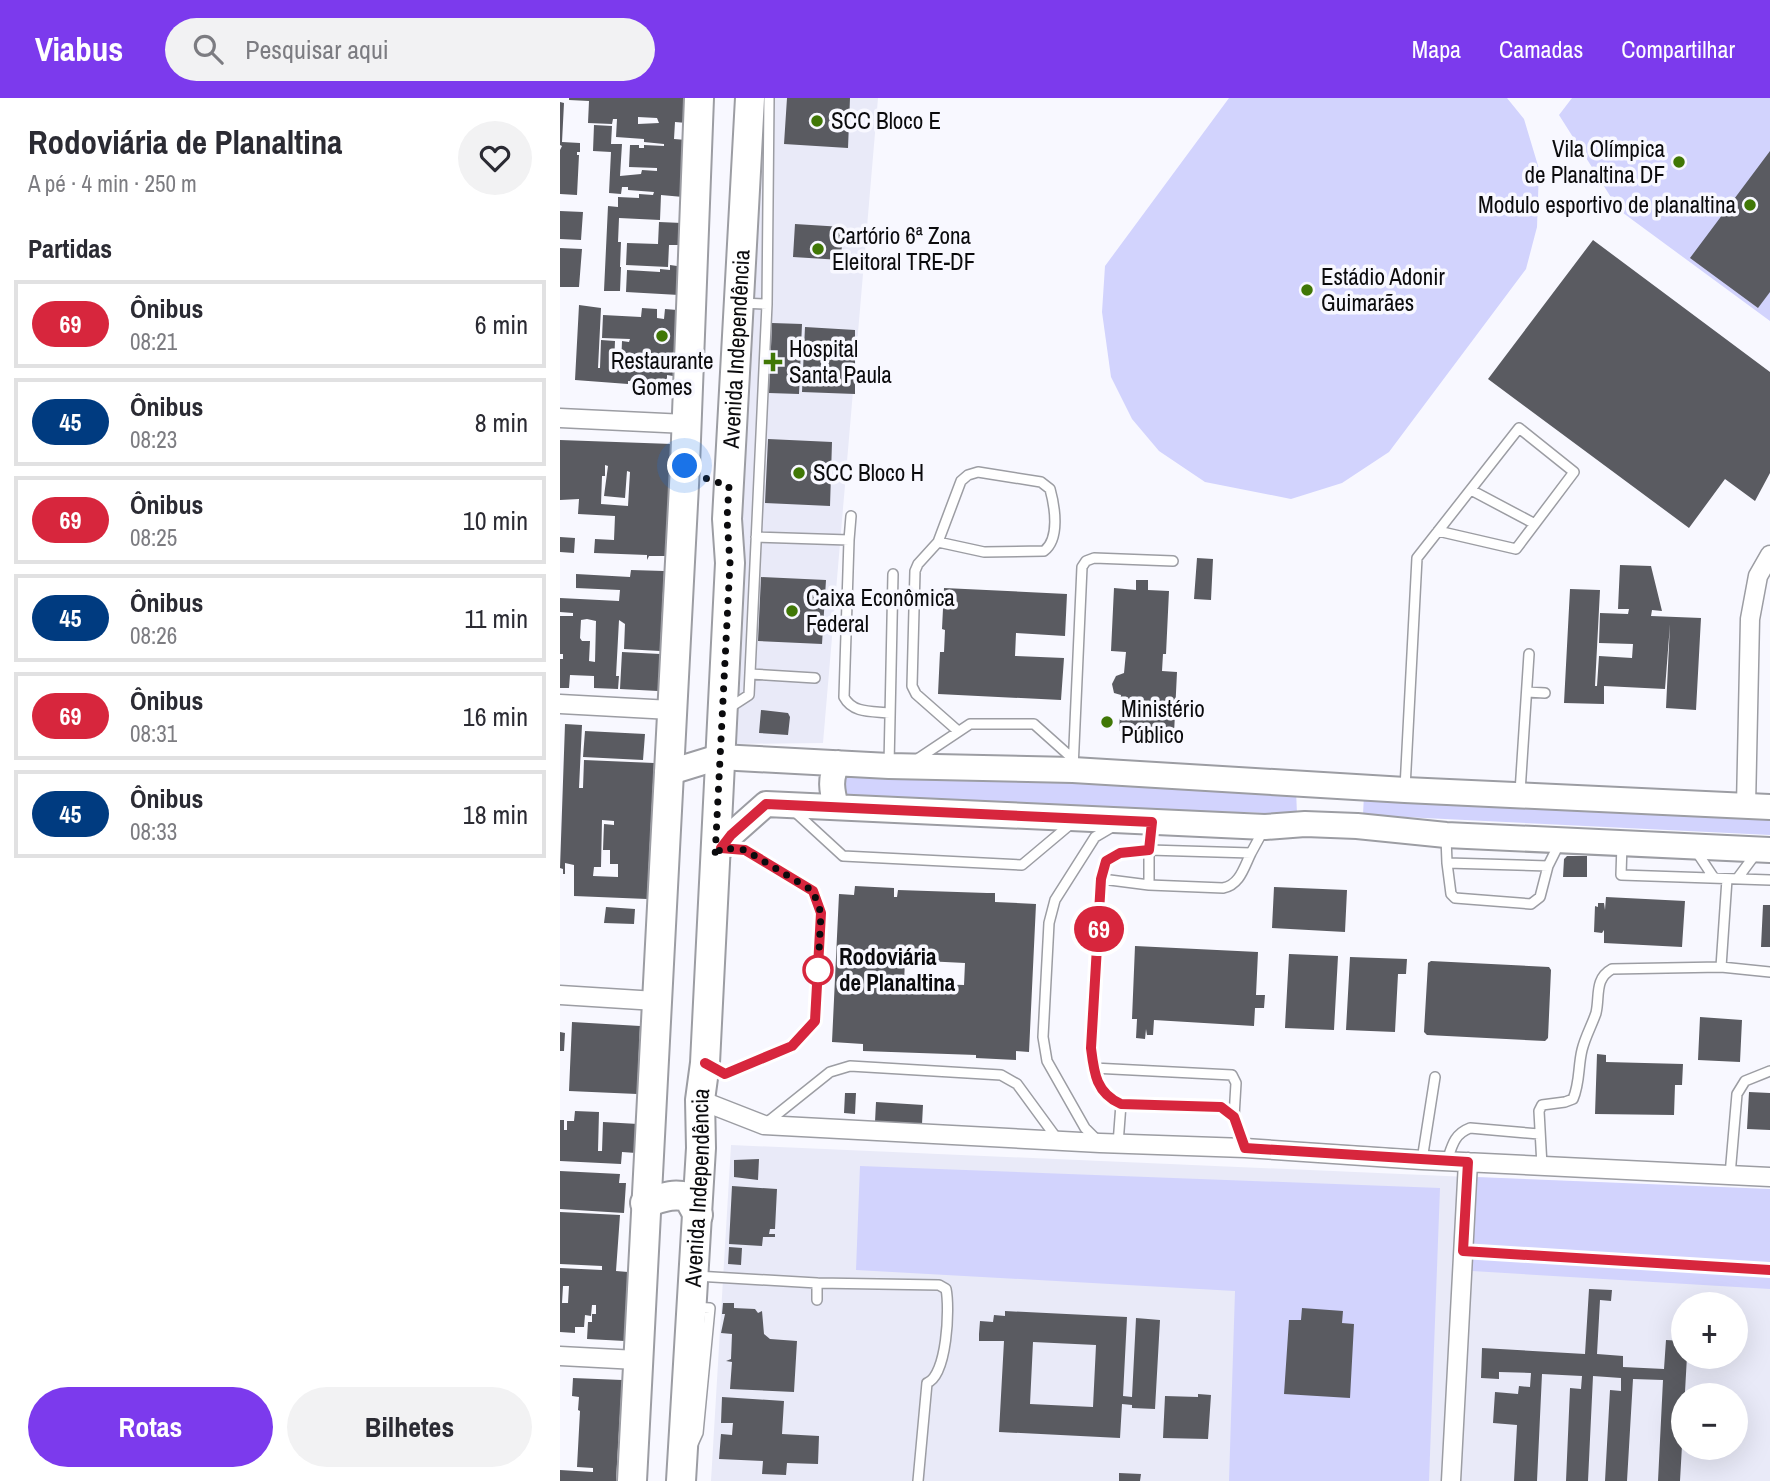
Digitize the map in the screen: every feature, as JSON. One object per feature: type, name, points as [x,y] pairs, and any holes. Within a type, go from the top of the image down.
[{"type":"main road","name":"Avenida Independência","points":[[632,1481],[685,466],[699,98]]},
{"type":"main road","name":"Avenida Independência","points":[[682,1469],[703,1177],[700,1100],[705,1063],[718,853],[719,757],[730,563],[727,519],[743,488],[753,303],[750,98]]},
{"type":"main road","points":[[685,466],[696,475],[743,488]]},
{"type":"main road","points":[[682,514],[706,508],[716,510],[727,519]]},
{"type":"main road","points":[[647,1166],[674,1176],[703,1177]]},
{"type":"main road","points":[[645,1203],[668,1195],[688,1197],[700,1231]]},
{"type":"street","points":[[560,418],[686,424]]},
{"type":"street","points":[[667,774],[719,757],[899,765],[1072,764],[1405,790],[1758,806],[1750,619],[1758,576],[1770,555]]},
{"type":"street","points":[[560,704],[671,710]]},
{"type":"street","points":[[836,807],[832,778],[838,763]]},
{"type":"street","points":[[1305,824],[1313,813],[1315,804],[1310,784]]},
{"type":"street","points":[[1357,826],[1349,817],[1346,808],[1347,799],[1360,786]]},
{"type":"street","points":[[718,853],[731,835],[766,804],[1265,827],[1305,824],[1357,826],[1446,835],[1764,850]]},
{"type":"street","points":[[560,995],[656,1001]]},
{"type":"street","points":[[700,1100],[764,1125],[1770,1177]]},
{"type":"street","points":[[1451,1481],[1468,1162]]},
{"type":"street","points":[[560,1356],[637,1360]]},
{"type":"lane","points":[[753,303],[769,98]]},
{"type":"lane","points":[[1405,790],[1417,558],[1438,531],[1520,428],[1574,472],[1516,549],[1438,531]]},
{"type":"lane","points":[[938,542],[985,552],[1044,551],[1053,539],[1054,512],[1050,489],[1041,482],[978,472],[968,475],[961,481],[938,542],[915,571],[912,686],[916,694],[958,732]]},
{"type":"lane","points":[[722,713],[749,695],[756,537],[743,488]]},
{"type":"lane","points":[[1471,490],[1535,524]]},
{"type":"lane","points":[[851,516],[844,697],[855,709],[890,713]]},
{"type":"lane","points":[[756,537],[849,540]]},
{"type":"lane","points":[[1072,764],[1082,567],[1086,561],[1094,558],[1173,561]]},
{"type":"lane","points":[[893,574],[890,713],[899,765],[970,724],[1034,724],[1072,764]]},
{"type":"lane","points":[[1520,795],[1529,654]]},
{"type":"lane","points":[[750,674],[815,678]]},
{"type":"lane","points":[[1527,692],[1545,693]]},
{"type":"lane","points":[[787,805],[843,856],[1022,865],[1077,818]]},
{"type":"lane","points":[[1121,1104],[1109,1143],[1085,1128],[1047,1060],[1043,1037],[1049,923],[1055,900],[1096,837],[1124,820]]},
{"type":"lane","points":[[1149,886],[1152,822]]},
{"type":"lane","points":[[1101,879],[1149,886],[1232,886],[1239,878],[1265,827]]},
{"type":"lane","points":[[1446,835],[1451,894],[1455,898],[1531,904],[1540,897],[1548,866],[1561,841]]},
{"type":"lane","points":[[1622,844],[1621,875],[1770,880]]},
{"type":"lane","points":[[1693,847],[1714,878]]},
{"type":"lane","points":[[705,1063],[725,1074],[792,1046],[815,1021],[821,913],[813,891],[745,850],[718,853]]},
{"type":"lane","points":[[1234,1117],[1221,1107],[1121,1104],[1108,1098],[1099,1086],[1093,1068],[1091,1048],[1101,879],[1106,861],[1120,853],[1149,850],[1251,853]]},
{"type":"lane","points":[[1721,967],[1732,879],[1764,850]]},
{"type":"lane","points":[[1447,863],[1548,866]]},
{"type":"lane","points":[[1542,1166],[1539,1111],[1542,1105],[1573,1099],[1582,1050],[1596,1012],[1600,982],[1604,974],[1612,969],[1721,967],[1770,972]]},
{"type":"lane","points":[[764,1125],[830,1072],[850,1066],[1001,1075],[1017,1084],[1058,1140]]},
{"type":"lane","points":[[1093,1068],[1232,1075],[1236,1083],[1234,1117],[1245,1148]]},
{"type":"lane","points":[[1730,1175],[1737,1094],[1745,1081],[1770,1071]]},
{"type":"lane","points":[[1422,1160],[1436,1077]]},
{"type":"lane","points":[[1447,1161],[1455,1137],[1470,1128],[1539,1134]]},
{"type":"lane","points":[[1463,1251],[1770,1270]]},
{"type":"lane","points":[[695,1276],[817,1283],[939,1285],[946,1289],[948,1300],[944,1353],[942,1364],[933,1380],[927,1383],[918,1481]]},
{"type":"lane","points":[[817,1283],[817,1300]]},
{"type":"shaded area","points":[[759,98],[878,98],[823,743],[726,744]]},
{"type":"shaded area","name":"Estádio Adonir Guimarães","points":[[1229,98],[1507,98],[1524,119],[1539,169],[1537,227],[1526,269],[1389,452],[1342,483],[1291,499],[1205,482],[1159,451],[1132,419],[1111,377],[1102,312],[1105,266]]},
{"type":"shaded area","name":"Vila Olímpica de Planaltina DF","points":[[1572,98],[1770,98],[1770,321],[1619,210],[1559,115]]},
{"type":"shaded area","points":[[845,771],[1296,790],[1297,814],[843,799]]},
{"type":"shaded area","points":[[1364,794],[1770,815],[1770,835],[1363,815]]},
{"type":"shaded area","points":[[731,1145],[1770,1190],[1770,1481],[711,1481]]},
{"type":"shaded area","points":[[860,1166],[1440,1188],[1429,1481],[1229,1481],[1235,1291],[856,1270]]},
{"type":"shaded area","points":[[1476,1177],[1770,1189],[1770,1289],[1472,1271]]},
{"type":"building","points":[[688,98],[687,123],[675,122],[674,139],[686,140],[683,197],[661,195],[660,220],[619,218],[620,291],[604,291],[608,206],[618,207],[618,197],[639,198],[639,194],[653,195],[654,192],[622,187],[621,194],[609,193],[611,152],[593,151],[594,125],[612,126],[611,144],[622,144],[620,176],[641,174],[642,170],[657,171],[657,168],[629,167],[630,145],[644,148],[644,145],[664,144],[616,137],[617,119],[613,119],[612,124],[588,123],[589,101],[569,100]],"holes":[[[638,117],[657,118],[659,123],[638,124]]]},
{"type":"building","name":"SCC Bloco E","points":[[787,98],[850,98],[848,148],[784,144]]},
{"type":"building","points":[[560,102],[564,103],[562,142],[580,143],[580,152],[577,152],[577,195],[560,194]]},
{"type":"building","name":"Modulo esportivo de planaltina","points":[[1770,151],[1770,292],[1758,308],[1690,258]]},
{"type":"building","points":[[560,211],[583,212],[581,240],[560,239]]},
{"type":"building","points":[[659,222],[682,223],[680,245],[669,245],[668,267],[626,265],[627,243],[658,244]]},
{"type":"building","name":"Cartório 6ª Zona Eleitoral TRE-DF","points":[[795,224],[843,227],[841,260],[793,257]]},
{"type":"building","points":[[1593,240],[1770,372],[1770,473],[1755,501],[1725,479],[1689,528],[1488,379]]},
{"type":"building","points":[[560,248],[582,249],[579,287],[560,287]]},
{"type":"building","points":[[670,265],[677,266],[677,270],[680,270],[679,295],[626,292],[627,270],[660,272],[660,269],[670,270]]},
{"type":"building","points":[[579,305],[601,308],[598,368],[601,340],[615,341],[614,365],[621,366],[622,341],[629,342],[630,339],[602,338],[603,315],[641,317],[642,308],[657,309],[657,318],[664,319],[665,309],[677,310],[673,376],[667,375],[667,383],[628,381],[628,384],[575,380]]},
{"type":"building","points":[[772,323],[802,324],[799,394],[769,393]]},
{"type":"building","points":[[805,327],[855,330],[855,394],[802,392]]},
{"type":"building","name":"SCC Bloco H","points":[[768,439],[832,442],[830,506],[765,503]]},
{"type":"building","points":[[560,440],[672,444],[665,556],[649,556],[647,560],[647,555],[594,553],[595,539],[614,540],[615,516],[578,514],[579,499],[560,500]],"holes":[[[605,465],[608,466],[604,496],[625,498],[627,471],[630,472],[628,506],[601,504],[602,476],[605,476]]]},
{"type":"building","points":[[560,537],[575,538],[574,553],[560,552]]},
{"type":"building","points":[[1197,558],[1213,559],[1211,600],[1194,599]]},
{"type":"building","points":[[1620,565],[1651,566],[1662,611],[1652,610],[1651,616],[1701,618],[1696,710],[1666,708],[1670,624],[1665,689],[1604,686],[1604,704],[1564,703],[1570,589],[1600,590],[1595,686],[1599,656],[1632,658],[1633,644],[1599,643],[1600,613],[1628,614],[1629,609],[1618,609]]},
{"type":"building","points":[[631,570],[664,571],[660,651],[624,649],[625,624],[619,620],[616,676],[619,676],[618,689],[594,688],[594,676],[570,675],[569,688],[560,688],[560,659],[563,659],[563,654],[560,654],[560,616],[573,616],[573,613],[560,612],[560,598],[619,601],[620,590],[576,588],[576,574],[630,577]],"holes":[[[581,620],[596,621],[595,662],[589,661],[590,641],[582,641],[580,638]]]},
{"type":"building","name":"Caixa Econômica Federal","points":[[761,577],[826,580],[822,644],[758,641]]},
{"type":"building","points":[[1136,580],[1148,580],[1148,590],[1169,591],[1166,654],[1163,654],[1162,671],[1177,672],[1174,734],[1119,731],[1121,695],[1114,693],[1112,684],[1116,676],[1124,673],[1126,652],[1111,651],[1114,588],[1136,590]]},
{"type":"building","points":[[944,588],[1067,594],[1065,636],[1016,633],[1015,656],[1064,658],[1061,700],[938,694],[940,652],[944,652]]},
{"type":"building","points":[[622,652],[660,654],[658,691],[620,689]]},
{"type":"building","points":[[761,710],[788,713],[788,735],[759,733]]},
{"type":"building","points":[[565,724],[582,725],[579,788],[583,788],[584,760],[654,763],[647,899],[574,896],[574,865],[565,863],[565,874],[560,868]],"holes":[[[602,820],[614,821],[614,825],[604,824],[603,850],[610,850],[610,864],[618,864],[618,877],[593,876],[594,867],[601,867]]]},
{"type":"building","points":[[585,731],[645,734],[643,760],[583,757]]},
{"type":"building","points":[[1567,856],[1587,856],[1587,877],[1563,877],[1564,859]]},
{"type":"building","name":"Rodoviária de Planaltina","points":[[855,886],[894,888],[894,897],[897,897],[898,890],[995,893],[995,902],[1036,904],[1029,1052],[1016,1051],[1016,1060],[976,1058],[976,1055],[863,1051],[863,1044],[832,1042],[839,894],[854,895]],"holes":[[[905,960],[965,963],[964,985],[904,983]]]},
{"type":"building","points":[[1274,887],[1347,890],[1345,932],[1272,928]]},
{"type":"building","points":[[1606,897],[1685,901],[1682,947],[1604,943],[1604,930],[1602,933],[1594,932],[1595,906],[1604,903],[1605,910]]},
{"type":"building","points":[[1763,905],[1770,905],[1770,947],[1761,947]]},
{"type":"building","points":[[606,907],[635,909],[634,924],[604,923]]},
{"type":"building","points":[[1135,946],[1258,952],[1256,995],[1265,995],[1264,1008],[1255,1008],[1254,1026],[1154,1020],[1153,1035],[1147,1035],[1146,1029],[1145,1039],[1136,1038],[1137,1019],[1132,1019]]},
{"type":"building","points":[[1289,954],[1338,956],[1334,1030],[1285,1028]]},
{"type":"building","points":[[1350,957],[1407,959],[1406,974],[1398,974],[1395,1032],[1346,1030]]},
{"type":"building","points":[[1428,963],[1549,967],[1548,1038],[1545,1041],[1427,1035],[1424,1032]]},
{"type":"building","points":[[1700,1017],[1742,1020],[1740,1062],[1698,1060]]},
{"type":"building","points":[[572,1022],[640,1026],[637,1094],[569,1091]]},
{"type":"building","points":[[560,1032],[565,1033],[564,1051],[560,1051]]},
{"type":"building","points":[[1597,1054],[1606,1055],[1606,1062],[1683,1064],[1682,1085],[1675,1085],[1674,1115],[1595,1114]]},
{"type":"building","points":[[1749,1092],[1770,1093],[1770,1130],[1747,1129]]},
{"type":"building","points":[[845,1093],[856,1093],[855,1114],[844,1113]]},
{"type":"building","points":[[876,1102],[923,1105],[922,1124],[875,1122]]},
{"type":"building","points":[[575,1111],[599,1112],[598,1151],[602,1151],[603,1122],[638,1124],[636,1153],[622,1152],[621,1164],[560,1161],[560,1120],[564,1120],[564,1130],[567,1130],[567,1121],[574,1121]]},
{"type":"building","points":[[759,1159],[758,1180],[734,1177],[734,1160]]},
{"type":"building","points":[[560,1171],[620,1174],[619,1183],[626,1183],[624,1213],[560,1209]]},
{"type":"building","points":[[732,1186],[777,1189],[775,1229],[770,1229],[769,1234],[775,1234],[775,1237],[763,1237],[762,1246],[729,1244]]},
{"type":"building","points":[[560,1212],[620,1215],[616,1271],[628,1272],[625,1341],[587,1339],[588,1322],[592,1322],[592,1314],[596,1314],[596,1305],[592,1305],[591,1316],[585,1315],[584,1327],[575,1327],[575,1333],[560,1332],[560,1268],[602,1270],[602,1266],[560,1264]],"holes":[[[563,1286],[569,1286],[568,1303],[562,1303]]]},
{"type":"building","points":[[729,1247],[742,1248],[741,1265],[728,1264]]},
{"type":"building","points":[[1589,1289],[1612,1290],[1611,1301],[1600,1300],[1597,1354],[1623,1356],[1623,1367],[1664,1369],[1666,1340],[1671,1340],[1671,1369],[1686,1369],[1685,1383],[1671,1383],[1671,1460],[1681,1460],[1680,1481],[1658,1481],[1663,1380],[1633,1379],[1627,1481],[1605,1481],[1610,1390],[1621,1391],[1621,1378],[1593,1376],[1588,1481],[1566,1481],[1570,1388],[1581,1389],[1582,1376],[1542,1374],[1537,1481],[1514,1481],[1517,1425],[1493,1423],[1495,1392],[1518,1394],[1519,1386],[1530,1387],[1531,1373],[1499,1372],[1499,1379],[1481,1378],[1482,1348],[1585,1354]]},
{"type":"building","points":[[723,1303],[734,1303],[734,1308],[755,1309],[758,1313],[762,1311],[764,1334],[770,1339],[797,1341],[794,1392],[730,1389],[732,1362],[726,1361],[731,1359],[732,1334],[721,1333],[725,1314],[722,1314]]},
{"type":"building","points":[[1302,1308],[1343,1311],[1342,1323],[1354,1324],[1350,1398],[1284,1394],[1289,1320],[1301,1320]]},
{"type":"building","points":[[1005,1311],[1127,1317],[1123,1396],[1132,1397],[1136,1318],[1160,1320],[1155,1409],[1132,1408],[1132,1405],[1122,1404],[1120,1438],[999,1432],[1004,1341],[979,1341],[979,1334],[980,1321],[993,1322],[994,1315],[1005,1316]],"holes":[[[1033,1342],[1096,1345],[1093,1407],[1030,1404]]]},
{"type":"building","points":[[573,1378],[622,1380],[616,1481],[560,1481],[560,1470],[593,1472],[593,1468],[577,1467],[580,1411],[579,1397],[572,1396]]},
{"type":"building","points":[[1198,1394],[1211,1395],[1208,1439],[1163,1438],[1165,1396],[1198,1397]]},
{"type":"building","points":[[722,1397],[784,1401],[782,1434],[819,1436],[818,1464],[787,1463],[786,1475],[762,1474],[763,1461],[719,1459],[721,1434],[732,1435],[733,1423],[721,1423]]},
{"type":"building","points":[[1119,1473],[1141,1474],[1140,1481],[1119,1481]]},
{"type":"bus line","name":"69","points":[[705,1063],[725,1074],[792,1046],[815,1021],[821,913],[813,891],[745,850],[721,848],[731,835],[766,804],[1152,822],[1149,850],[1120,853],[1106,861],[1101,879],[1091,1048],[1093,1068],[1099,1086],[1108,1098],[1121,1104],[1221,1107],[1234,1117],[1245,1148],[1468,1162],[1463,1251],[1770,1270]]},
{"type":"place","name":"SCC Bloco E","points":[[817,121]]},
{"type":"place","name":"Vila Olímpica de Planaltina DF","points":[[1679,162]]},
{"type":"place","name":"Modulo esportivo de planaltina","points":[[1750,205]]},
{"type":"place","name":"Cartório 6ª Zona Eleitoral TRE-DF","points":[[818,249]]},
{"type":"place","name":"Estádio Adonir Guimarães","points":[[1307,290]]},
{"type":"place","name":"Restaurante Gomes","points":[[662,336]]},
{"type":"place","name":"Hospital Santa Paula","points":[[773,362]]},
{"type":"place","name":"SCC Bloco H","points":[[799,473]]},
{"type":"place","name":"Caixa Econômica Federal","points":[[792,611]]},
{"type":"place","name":"Ministério Público","points":[[1107,722]]},
{"type":"place","name":"Rodoviária de Planaltina","points":[[818,970]]},
{"type":"route","points":[[685,466],[696,475],[729,486],[727,519],[730,563],[715,857],[721,848],[745,850],[813,891],[821,913],[818,970]]}]
